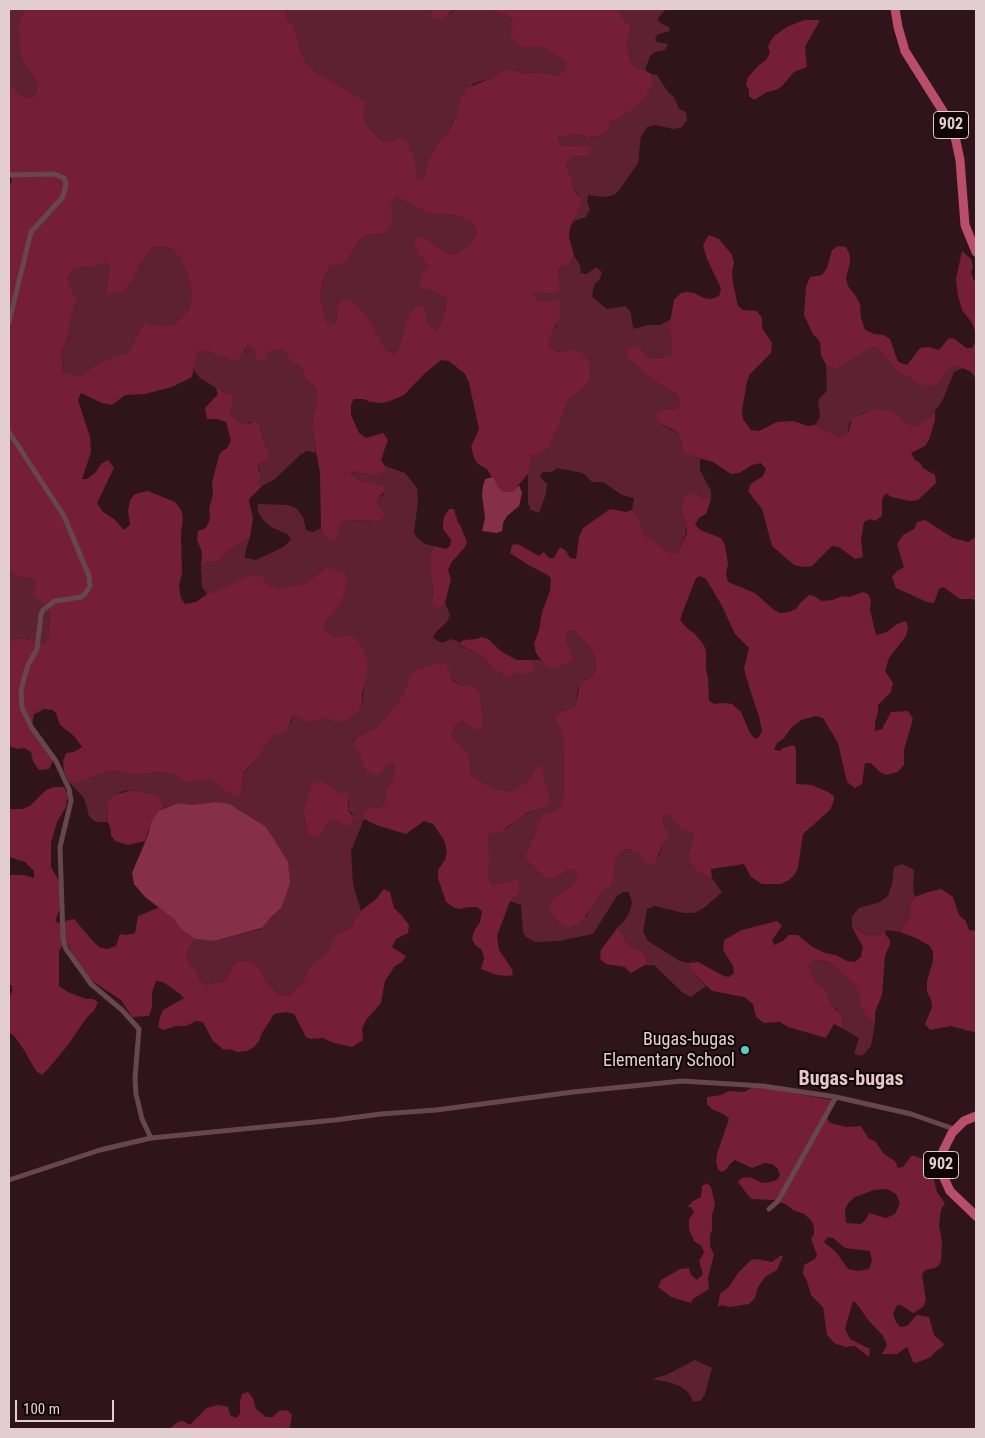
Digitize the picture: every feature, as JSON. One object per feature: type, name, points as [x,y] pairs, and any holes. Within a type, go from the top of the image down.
[{"type":"highway","name":"902","points":[[895,9],[899,34],[905,51],[954,132],[960,160],[965,225],[976,252]]},
{"type":"highway","name":"902","points":[[976,1116],[964,1121],[954,1129],[941,1157],[944,1178],[950,1191],[976,1216]]},
{"type":"street","points":[[9,175],[54,174],[64,178],[66,183],[62,198],[31,232],[9,322]]},
{"type":"street","points":[[9,432],[64,516],[89,576],[90,586],[81,597],[55,601],[43,610],[37,649],[28,665],[21,692],[22,708],[32,728],[56,761],[69,789],[70,801],[60,847],[63,938],[66,949],[91,984],[122,1010],[139,1029],[135,1078],[136,1094],[142,1120],[151,1138]]},
{"type":"street","points":[[9,1180],[92,1152],[151,1138],[436,1110],[573,1092],[673,1082],[695,1081],[763,1086],[836,1097],[911,1114],[954,1129]]},
{"type":"street","points":[[769,1208],[778,1201],[836,1097]]},
{"type":"shaded area","points":[[9,9],[25,9],[18,26],[21,60],[31,72],[38,86],[33,98],[23,97],[9,84]]},
{"type":"shaded area","points":[[25,9],[285,9],[287,19],[297,34],[300,50],[306,63],[315,72],[368,103],[363,118],[369,128],[384,142],[392,142],[398,138],[406,139],[414,155],[417,179],[424,178],[429,158],[436,148],[439,139],[448,133],[456,116],[461,97],[467,88],[494,77],[503,70],[513,70],[526,74],[537,72],[559,75],[566,69],[566,61],[544,47],[520,47],[510,34],[513,24],[512,20],[507,15],[485,9],[618,9],[622,18],[631,26],[627,44],[630,62],[637,69],[645,70],[651,74],[653,84],[643,101],[627,114],[611,122],[608,130],[599,136],[588,137],[574,134],[558,137],[561,146],[586,145],[592,147],[588,156],[574,155],[566,166],[572,179],[573,188],[581,200],[570,228],[569,237],[574,256],[570,264],[561,267],[558,272],[560,290],[552,294],[541,292],[533,294],[539,301],[559,300],[560,316],[549,338],[548,346],[559,352],[572,350],[580,352],[587,358],[590,364],[591,378],[585,387],[569,399],[549,447],[540,453],[530,456],[528,474],[512,492],[504,492],[498,487],[487,469],[478,464],[474,458],[471,447],[479,429],[469,383],[465,374],[449,361],[441,360],[404,395],[390,401],[382,403],[354,399],[351,404],[351,415],[359,433],[366,438],[383,433],[388,440],[381,460],[385,466],[385,471],[378,475],[350,471],[362,481],[382,486],[386,490],[377,499],[378,506],[384,512],[383,518],[376,521],[347,520],[340,525],[336,539],[331,542],[325,537],[321,528],[320,473],[312,429],[317,390],[304,376],[300,364],[293,363],[282,349],[274,349],[268,353],[264,360],[257,360],[255,349],[248,345],[241,356],[235,361],[208,351],[197,351],[192,377],[172,387],[146,394],[125,395],[112,405],[102,403],[81,393],[78,400],[90,437],[91,452],[82,479],[87,479],[96,472],[101,464],[108,460],[114,468],[97,503],[103,512],[114,519],[124,530],[130,525],[128,511],[130,500],[135,494],[148,491],[175,502],[181,510],[183,517],[181,535],[182,573],[179,586],[181,598],[185,604],[196,602],[207,594],[214,593],[252,574],[261,575],[269,585],[278,589],[306,583],[327,567],[345,574],[347,585],[342,600],[334,613],[326,620],[324,627],[330,634],[336,637],[348,635],[355,638],[363,648],[367,659],[367,673],[362,694],[362,705],[347,720],[336,722],[325,716],[319,720],[307,722],[294,714],[285,733],[274,735],[256,760],[243,773],[242,789],[238,796],[223,790],[211,779],[186,783],[173,774],[159,772],[138,775],[112,770],[79,782],[69,782],[64,771],[63,761],[66,753],[74,752],[82,747],[74,736],[60,725],[53,710],[44,709],[34,714],[32,725],[41,740],[48,746],[53,761],[49,769],[39,770],[33,761],[31,752],[24,748],[17,749],[9,746],[9,642],[19,638],[45,643],[48,638],[50,613],[47,605],[40,602],[33,594],[36,585],[35,580],[28,577],[18,577],[9,570],[9,187],[12,181],[9,174],[9,84],[23,97],[33,98],[38,86],[31,72],[21,60],[18,26]],"holes":[[[396,196],[427,213],[458,216],[472,222],[477,233],[469,245],[456,255],[446,252],[423,237],[413,240],[421,257],[429,267],[423,273],[419,287],[438,293],[447,299],[445,314],[437,330],[428,324],[425,307],[418,305],[410,313],[401,342],[395,354],[385,349],[367,317],[353,301],[343,299],[337,309],[336,323],[328,327],[320,296],[323,279],[331,265],[344,263],[358,242],[367,235],[382,234],[389,227],[393,216],[391,206]],[[153,247],[171,248],[181,259],[192,293],[189,310],[173,326],[157,326],[144,322],[129,352],[97,364],[80,376],[63,373],[61,352],[66,342],[77,302],[67,278],[75,268],[108,263],[109,273],[106,293],[122,292],[134,278],[140,264]]]},
{"type":"shaded area","points":[[285,9],[431,9],[433,18],[450,14],[454,9],[485,9],[507,15],[534,46],[544,47],[566,61],[566,69],[560,75],[537,72],[526,74],[513,70],[503,70],[494,77],[473,84],[459,108],[448,133],[439,139],[436,148],[429,158],[424,178],[416,179],[414,155],[408,147],[398,138],[392,142],[384,142],[369,128],[363,118],[368,103],[314,72],[306,63],[300,50],[297,34],[287,19]]},
{"type":"shaded area","points":[[431,9],[454,9],[443,19],[433,18]]},
{"type":"shaded area","points":[[618,9],[666,9],[657,19],[660,23],[669,27],[670,31],[658,34],[655,38],[657,42],[668,44],[665,50],[655,52],[650,56],[645,70],[637,70],[630,62],[627,44],[631,26],[622,18]]},
{"type":"shaded area","points":[[804,20],[820,20],[805,47],[807,67],[794,72],[776,90],[767,92],[754,100],[749,96],[749,90],[746,85],[748,77],[766,60],[770,53],[768,46],[774,36],[787,27]]},
{"type":"shaded area","points":[[651,74],[657,75],[668,92],[674,97],[679,109],[686,112],[687,120],[682,127],[674,129],[655,125],[647,127],[641,136],[638,163],[620,189],[614,195],[605,197],[588,195],[587,202],[590,209],[586,217],[573,221],[579,209],[578,194],[573,188],[572,179],[566,166],[574,155],[580,155],[586,145],[561,146],[558,136],[574,134],[588,137],[599,136],[608,130],[611,122],[627,114],[643,101],[652,84]]},
{"type":"shaded area","points":[[396,196],[427,213],[458,216],[472,222],[477,233],[469,245],[456,255],[446,252],[423,237],[421,257],[429,267],[419,287],[438,293],[447,299],[445,314],[437,330],[428,324],[425,307],[403,332],[401,342],[395,354],[385,349],[376,334],[337,309],[336,323],[328,328],[320,296],[323,279],[331,265],[350,256],[358,242],[367,235],[382,234],[393,216],[391,206]]},
{"type":"shaded area","points":[[709,235],[719,239],[732,255],[734,263],[732,272],[733,283],[738,306],[743,310],[757,311],[762,318],[762,328],[772,343],[771,353],[750,374],[747,381],[742,411],[743,419],[751,430],[759,431],[777,422],[793,421],[808,426],[815,425],[841,438],[848,434],[852,418],[872,410],[889,411],[898,415],[908,424],[916,426],[931,417],[935,411],[935,420],[929,440],[925,446],[911,453],[923,468],[935,475],[936,483],[918,500],[910,501],[891,497],[886,493],[882,499],[882,516],[875,521],[870,519],[864,522],[861,540],[863,557],[855,559],[839,547],[832,546],[812,566],[794,565],[772,546],[762,509],[748,491],[751,484],[763,476],[766,469],[761,463],[752,465],[739,473],[731,474],[713,462],[684,454],[680,436],[674,430],[658,422],[657,414],[665,409],[679,408],[680,401],[675,393],[656,382],[629,359],[627,351],[633,346],[641,349],[650,358],[668,357],[672,353],[669,328],[674,300],[681,293],[687,292],[711,299],[719,296],[721,288],[707,259],[703,245]]},
{"type":"shaded area","points":[[838,246],[846,247],[850,255],[846,278],[848,286],[860,304],[861,318],[865,330],[874,334],[884,335],[890,339],[898,362],[907,365],[920,348],[929,347],[939,350],[949,338],[955,339],[966,348],[972,348],[976,340],[976,379],[971,372],[956,365],[949,367],[938,384],[928,386],[919,384],[908,376],[898,373],[879,349],[872,347],[836,369],[826,365],[821,355],[820,342],[813,334],[804,315],[806,287],[810,277],[822,275],[827,268],[832,250]]},
{"type":"shaded area","points":[[153,247],[171,248],[181,259],[192,293],[189,310],[173,326],[157,326],[144,322],[129,353],[97,364],[80,376],[63,374],[61,352],[66,342],[72,315],[77,303],[67,278],[75,268],[108,263],[109,273],[106,292],[134,278],[140,264]]},
{"type":"shaded area","points":[[962,251],[971,259],[973,267],[971,272],[974,281],[976,281],[976,334],[972,323],[962,310],[958,296],[956,279]]},
{"type":"shaded area","points":[[574,256],[580,265],[581,273],[587,274],[596,267],[602,272],[600,279],[594,285],[592,297],[607,309],[626,306],[631,313],[634,329],[648,325],[660,325],[671,319],[669,328],[672,353],[668,357],[650,358],[641,349],[629,359],[656,382],[675,393],[680,402],[679,408],[665,409],[658,422],[680,436],[684,454],[700,459],[700,470],[711,491],[711,499],[702,499],[681,510],[687,525],[686,533],[678,552],[669,553],[647,538],[643,532],[639,517],[632,510],[634,498],[622,495],[603,482],[592,482],[583,473],[557,468],[552,472],[542,472],[540,477],[547,484],[546,494],[539,513],[531,510],[528,503],[530,456],[540,453],[560,421],[569,399],[585,387],[591,378],[590,364],[587,358],[572,350],[559,352],[548,346],[548,338],[557,324],[548,302],[539,301],[533,294],[541,291],[552,294],[561,267],[570,264]]},
{"type":"shaded area","points":[[248,345],[268,353],[274,349],[282,349],[289,359],[300,364],[304,376],[317,390],[312,429],[316,453],[307,451],[301,454],[275,479],[262,486],[257,484],[260,470],[257,466],[258,463],[263,462],[267,448],[261,429],[251,422],[246,424],[240,423],[234,418],[230,414],[233,401],[227,393],[200,378],[194,371],[194,360],[197,351],[208,351],[226,358],[245,351]]},
{"type":"shaded area","points":[[871,347],[879,349],[898,373],[908,376],[919,384],[943,374],[949,366],[956,365],[963,368],[954,372],[943,399],[931,417],[916,426],[908,424],[898,415],[889,411],[872,410],[860,414],[849,423],[848,434],[841,438],[815,425],[820,417],[818,400],[827,391],[826,365],[836,369]]},
{"type":"shaded area","points":[[216,388],[232,396],[233,401],[230,414],[234,418],[240,423],[256,422],[259,425],[269,455],[267,461],[259,463],[257,466],[261,475],[257,484],[262,486],[249,501],[253,518],[250,537],[228,551],[217,561],[207,562],[201,567],[202,552],[197,540],[198,531],[206,528],[210,519],[209,509],[213,494],[212,483],[215,471],[220,453],[227,448],[231,441],[226,422],[217,419],[207,419],[205,408],[218,394]]},
{"type":"shaded area","points":[[385,466],[405,473],[417,488],[418,502],[414,532],[417,538],[425,544],[434,546],[431,553],[430,572],[433,584],[432,595],[439,607],[445,603],[450,615],[447,622],[436,632],[433,638],[442,643],[451,639],[459,642],[458,645],[481,655],[502,674],[516,673],[535,664],[531,660],[541,660],[544,664],[566,665],[574,659],[566,640],[568,632],[574,630],[591,649],[596,669],[592,676],[585,680],[578,688],[575,707],[556,715],[555,720],[563,737],[564,794],[562,805],[544,816],[537,825],[535,834],[524,857],[545,878],[554,879],[569,869],[575,869],[577,876],[573,885],[554,898],[586,917],[601,892],[613,882],[616,859],[620,852],[629,849],[659,856],[662,846],[669,837],[668,831],[663,824],[664,816],[669,815],[680,828],[694,834],[689,853],[699,873],[712,878],[722,892],[704,908],[694,913],[684,913],[655,906],[647,909],[643,932],[648,941],[680,961],[688,963],[693,973],[706,986],[691,997],[683,993],[654,965],[645,965],[647,957],[644,953],[627,943],[618,927],[630,911],[632,902],[629,892],[623,892],[617,896],[593,934],[558,941],[535,942],[526,937],[523,932],[521,905],[510,901],[519,893],[508,881],[492,885],[488,875],[490,865],[488,839],[491,833],[507,828],[520,817],[533,811],[549,792],[546,786],[543,766],[537,766],[529,780],[514,790],[508,791],[491,788],[471,775],[469,754],[451,735],[455,725],[461,721],[477,731],[483,718],[481,707],[466,685],[460,685],[453,680],[449,669],[438,663],[415,670],[409,676],[403,695],[386,717],[376,728],[359,736],[353,742],[362,754],[362,764],[366,771],[391,761],[395,768],[392,782],[386,789],[386,801],[381,808],[372,807],[364,811],[364,819],[351,851],[353,884],[361,911],[354,919],[352,927],[336,935],[332,941],[332,947],[310,966],[303,982],[291,995],[285,996],[274,991],[266,981],[261,970],[254,963],[242,960],[234,964],[225,981],[206,985],[200,981],[196,971],[189,964],[186,954],[195,939],[214,941],[261,929],[281,908],[214,802],[192,805],[178,803],[164,808],[158,795],[133,790],[124,791],[113,795],[107,801],[108,822],[98,822],[89,816],[84,798],[69,782],[79,782],[112,770],[138,775],[159,772],[173,774],[186,783],[211,779],[230,794],[242,789],[243,774],[274,735],[291,723],[294,713],[319,720],[325,716],[362,705],[367,659],[363,648],[354,638],[348,635],[336,637],[330,634],[324,627],[326,620],[334,613],[342,600],[347,585],[327,567],[306,583],[278,589],[269,585],[261,575],[252,574],[214,594],[207,594],[202,587],[201,567],[207,562],[223,556],[250,537],[245,558],[256,560],[285,546],[291,539],[287,534],[271,527],[264,521],[258,512],[258,504],[287,505],[296,508],[303,517],[306,530],[313,532],[321,528],[325,537],[338,530],[340,525],[347,520],[376,521],[384,512],[378,506],[377,499],[384,494],[382,486],[362,481],[355,477],[350,470],[369,474],[385,471]],"holes":[[[324,782],[337,791],[343,792],[349,802],[348,810],[353,814],[345,826],[333,819],[327,823],[322,834],[316,838],[309,836],[304,818],[312,785]]]},
{"type":"shaded area","points":[[493,477],[498,487],[504,492],[512,492],[519,485],[522,493],[519,506],[507,516],[503,523],[502,531],[497,533],[482,531],[485,518],[482,495],[483,486],[485,479]]},
{"type":"shaded area","points":[[695,492],[702,499],[711,499],[706,514],[700,517],[695,524],[700,530],[721,538],[725,545],[728,582],[755,593],[774,610],[780,613],[796,609],[809,595],[822,601],[833,600],[842,596],[849,597],[863,592],[868,594],[871,600],[870,610],[876,635],[887,632],[897,624],[906,621],[908,628],[906,636],[889,658],[885,671],[893,683],[891,692],[878,705],[875,723],[875,731],[882,729],[891,712],[908,711],[913,719],[904,750],[904,765],[898,772],[886,775],[871,763],[865,763],[862,784],[855,788],[847,782],[838,743],[823,718],[816,716],[801,720],[777,743],[774,750],[780,751],[783,748],[794,745],[796,750],[796,784],[812,785],[834,796],[834,800],[830,810],[803,834],[798,868],[789,880],[781,884],[762,884],[751,877],[744,864],[711,869],[712,878],[699,873],[690,861],[689,853],[694,834],[680,828],[669,815],[664,816],[663,824],[668,831],[669,837],[662,846],[655,863],[649,865],[644,861],[639,852],[629,849],[620,852],[616,859],[613,882],[601,892],[591,909],[578,925],[567,927],[559,922],[551,913],[549,905],[554,898],[573,885],[577,876],[575,869],[569,869],[554,879],[545,878],[524,857],[535,834],[537,825],[544,815],[553,812],[562,805],[564,794],[563,737],[555,720],[556,715],[575,707],[580,684],[592,676],[596,669],[591,649],[574,630],[568,632],[566,640],[574,659],[566,665],[551,668],[544,664],[536,653],[534,644],[542,612],[550,591],[551,579],[548,575],[510,553],[512,545],[518,544],[539,556],[544,552],[549,558],[554,558],[560,547],[566,551],[570,558],[576,559],[579,537],[583,528],[610,509],[626,512],[632,510],[639,517],[643,532],[647,538],[669,553],[678,552],[687,533],[687,525],[681,510],[686,496]],"holes":[[[700,576],[706,579],[721,604],[735,634],[749,648],[744,669],[762,731],[759,737],[755,739],[750,733],[741,712],[732,704],[715,704],[709,701],[704,645],[680,620],[696,578]]]},
{"type":"shaded area","points":[[449,509],[454,509],[467,542],[448,570],[451,579],[445,603],[439,608],[432,605],[431,553],[434,546],[446,549],[450,546],[451,540],[443,529],[444,517]]},
{"type":"shaded area","points":[[925,520],[953,538],[968,542],[976,537],[976,602],[973,599],[960,599],[943,587],[939,589],[934,603],[927,602],[896,588],[892,577],[904,567],[897,544],[903,535],[914,529],[917,522]]},
{"type":"shaded area","points":[[9,570],[18,577],[28,577],[35,580],[50,613],[48,638],[45,643],[19,638],[9,642]]},
{"type":"shaded area","points":[[482,637],[488,639],[502,652],[517,660],[531,660],[535,664],[533,670],[528,673],[516,673],[508,678],[491,666],[481,655],[458,644],[464,640]]},
{"type":"shaded area","points":[[438,663],[445,663],[453,681],[460,685],[474,686],[480,695],[483,718],[482,728],[477,731],[461,721],[455,725],[451,735],[469,754],[471,775],[491,788],[508,791],[514,790],[529,780],[537,766],[543,766],[550,800],[546,806],[527,813],[500,832],[491,833],[488,839],[490,865],[488,875],[492,885],[518,880],[519,893],[510,901],[497,936],[499,950],[512,969],[513,975],[497,975],[481,969],[484,958],[483,954],[472,939],[474,931],[480,922],[482,911],[477,907],[459,909],[446,902],[438,878],[438,870],[445,860],[447,851],[444,840],[433,824],[424,821],[406,834],[376,825],[364,819],[364,811],[372,807],[381,808],[386,801],[386,789],[392,782],[395,768],[391,761],[386,764],[382,772],[375,776],[366,771],[362,764],[361,754],[353,743],[359,736],[376,728],[386,717],[403,695],[409,676],[415,670]]},
{"type":"shaded area","points":[[324,782],[337,791],[348,794],[348,810],[354,818],[350,825],[345,826],[333,819],[327,823],[322,834],[316,838],[309,836],[304,817],[312,784]]},
{"type":"shaded area","points":[[54,787],[64,787],[68,795],[66,807],[57,822],[51,843],[51,867],[58,879],[62,897],[61,906],[55,921],[61,924],[74,919],[99,947],[107,949],[116,946],[120,934],[135,933],[138,916],[160,907],[174,919],[182,930],[195,939],[186,954],[189,964],[196,971],[200,981],[206,985],[225,981],[234,964],[242,960],[254,963],[261,970],[266,981],[274,991],[285,996],[291,995],[303,982],[310,966],[332,947],[332,941],[336,935],[352,927],[354,919],[384,889],[390,892],[394,908],[409,925],[408,933],[396,939],[392,947],[406,956],[402,962],[395,966],[385,981],[381,1003],[366,1020],[362,1029],[363,1040],[352,1047],[334,1043],[323,1038],[311,1039],[306,1037],[294,1014],[286,1012],[274,1014],[254,1047],[247,1051],[237,1052],[230,1049],[224,1050],[213,1041],[203,1022],[196,1021],[186,1026],[176,1026],[164,1030],[158,1027],[163,1010],[184,998],[163,982],[156,981],[152,993],[152,1007],[149,1016],[132,1017],[121,1000],[86,977],[79,970],[67,942],[59,950],[59,986],[68,992],[98,1002],[94,1011],[87,1017],[68,1045],[48,1069],[42,1075],[36,1071],[15,1037],[9,1032],[9,997],[12,992],[12,986],[9,984],[9,875],[24,875],[34,878],[34,871],[25,862],[9,857],[9,809],[22,809],[30,806],[46,790]]},
{"type":"shaded area","points":[[133,790],[158,795],[164,808],[158,811],[151,823],[145,841],[128,845],[115,841],[111,835],[107,801],[113,795]]},
{"type":"shaded area","points":[[214,802],[229,804],[266,827],[288,862],[290,883],[281,908],[262,928],[214,941],[195,939],[182,930],[174,919],[145,897],[134,884],[132,873],[151,823],[158,811],[178,803],[192,805]]},
{"type":"shaded area","points":[[902,864],[914,870],[913,891],[915,897],[909,905],[911,913],[908,920],[900,932],[886,930],[885,934],[869,935],[863,934],[852,927],[852,917],[859,908],[880,902],[888,896],[894,867]]},
{"type":"shaded area","points":[[941,889],[953,897],[959,915],[966,921],[969,930],[976,931],[976,1032],[951,1026],[930,1030],[925,1024],[932,1007],[927,992],[927,981],[933,961],[933,952],[930,946],[900,932],[911,913],[909,905],[915,897]]},
{"type":"shaded area","points":[[777,921],[782,926],[772,940],[774,945],[783,941],[789,935],[798,935],[811,946],[825,953],[855,962],[861,957],[863,947],[852,927],[863,934],[885,934],[890,940],[890,944],[885,956],[882,995],[875,1012],[875,1023],[866,1016],[861,1008],[859,995],[854,984],[830,963],[823,961],[815,960],[809,965],[810,971],[816,983],[824,988],[832,1005],[841,1015],[844,1029],[834,1024],[826,1038],[788,1027],[780,1022],[764,1023],[756,1017],[753,1004],[744,997],[712,991],[693,973],[688,963],[698,962],[729,977],[734,973],[733,966],[723,950],[724,940],[742,930]]},
{"type":"shaded area","points":[[618,927],[627,943],[644,953],[647,958],[645,965],[631,973],[625,967],[606,964],[600,959],[601,950]]},
{"type":"shaded area","points":[[815,960],[830,963],[854,984],[859,995],[861,1008],[866,1016],[875,1023],[871,1046],[862,1056],[854,1054],[859,1038],[844,1029],[837,1009],[832,1005],[824,988],[816,983],[810,971],[809,965]]},
{"type":"shaded area","points":[[755,1086],[832,1100],[826,1116],[830,1123],[847,1127],[861,1126],[869,1139],[875,1141],[884,1154],[895,1161],[898,1168],[903,1167],[911,1156],[930,1162],[937,1192],[945,1203],[941,1210],[939,1225],[942,1242],[941,1261],[935,1268],[925,1270],[922,1275],[926,1300],[923,1307],[913,1313],[901,1305],[897,1305],[893,1314],[900,1327],[907,1326],[917,1315],[929,1317],[934,1335],[944,1344],[931,1357],[916,1363],[913,1362],[907,1347],[897,1354],[882,1354],[887,1345],[883,1336],[853,1301],[845,1329],[850,1339],[870,1349],[869,1357],[855,1346],[845,1347],[834,1343],[827,1335],[823,1307],[811,1295],[803,1274],[804,1265],[815,1259],[817,1255],[811,1239],[814,1234],[814,1227],[811,1220],[804,1214],[775,1200],[751,1199],[738,1182],[742,1178],[750,1177],[762,1183],[777,1180],[780,1175],[778,1169],[772,1164],[765,1163],[752,1168],[735,1160],[726,1170],[721,1172],[718,1169],[716,1162],[717,1154],[729,1119],[707,1104],[707,1097],[721,1095],[729,1091],[744,1092]],"holes":[[[887,1189],[896,1194],[900,1203],[895,1214],[886,1218],[869,1213],[861,1224],[846,1223],[845,1209],[855,1197],[874,1190]],[[828,1237],[833,1238],[845,1248],[870,1251],[872,1261],[869,1269],[858,1271],[848,1269],[836,1252],[824,1242]]]},
{"type":"shaded area","points":[[707,1183],[711,1187],[715,1205],[710,1235],[710,1246],[714,1255],[708,1278],[709,1289],[693,1299],[691,1303],[671,1297],[658,1287],[661,1280],[680,1269],[689,1268],[691,1275],[697,1280],[703,1274],[699,1261],[704,1253],[702,1246],[694,1241],[689,1229],[689,1219],[694,1212],[691,1207],[687,1207],[701,1197],[702,1186]]},
{"type":"shaded area","points":[[783,1256],[777,1270],[765,1277],[758,1287],[755,1298],[749,1304],[729,1307],[722,1305],[718,1307],[720,1294],[729,1287],[738,1273],[751,1260],[757,1259],[772,1262]]},
{"type":"shaded area","points":[[695,1360],[712,1368],[705,1394],[701,1401],[693,1401],[688,1392],[680,1386],[652,1379],[666,1375]]},
{"type":"shaded area","points":[[248,1392],[253,1398],[256,1409],[266,1417],[273,1417],[279,1411],[287,1410],[292,1415],[290,1427],[287,1429],[169,1429],[178,1422],[183,1421],[190,1425],[207,1408],[218,1405],[228,1407],[230,1415],[236,1418],[240,1414],[242,1394]]},
{"type":"place","name":"Bugas-bugas Elementary School","points":[[745,1050]]},
{"type":"district","name":"Bugas-bugas","points":[[851,1080]]}]
